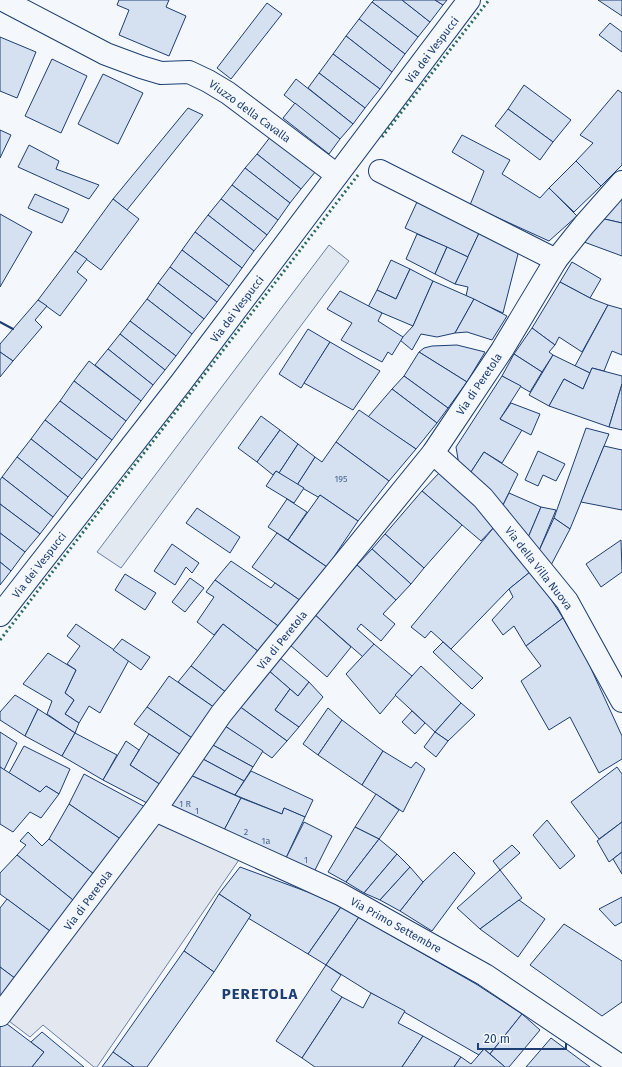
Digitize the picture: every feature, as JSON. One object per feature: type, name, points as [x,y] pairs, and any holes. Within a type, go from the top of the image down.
[{"type":"street","name":"Viuzzo della Cavalla","points":[[3,0],[106,54],[134,65],[161,73],[189,72],[208,81],[228,93],[337,175]]},
{"type":"street","name":"Via dei Vespucci","points":[[0,615],[185,378],[469,0]]},
{"type":"street","points":[[380,171],[556,260]]},
{"type":"street","name":"Via di Peretola","points":[[0,1015],[155,810],[221,714],[433,453],[502,350],[556,260],[584,225],[622,182]]},
{"type":"street","name":"Via della Villa Nuova","points":[[433,453],[483,498],[567,601],[622,701]]},
{"type":"street","name":"Via Primo Settembre","points":[[155,810],[346,898],[485,975],[622,1067]]},
{"type":"shaded area","points":[[329,245],[349,261],[121,568],[97,552]]},
{"type":"shaded area","points":[[155,810],[245,851],[97,1067],[94,1067],[43,1025],[30,1037],[1,1015]]},
{"type":"building","points":[[119,0],[169,0],[166,7],[186,16],[169,56],[119,35],[129,10],[117,5]]},
{"type":"building","points":[[374,0],[402,0],[430,22],[418,37],[372,2]]},
{"type":"building","points":[[402,0],[435,0],[443,5],[430,22]]},
{"type":"building","points":[[435,0],[447,0],[443,5]]},
{"type":"building","points":[[598,0],[622,0],[622,16]]},
{"type":"building","points":[[372,2],[418,37],[405,54],[359,19]]},
{"type":"building","points":[[267,3],[282,14],[231,79],[217,68]]},
{"type":"building","points":[[359,19],[405,54],[392,72],[346,36]]},
{"type":"building","points":[[610,23],[622,32],[622,52],[599,35]]},
{"type":"building","points":[[346,36],[392,72],[380,89],[333,54]]},
{"type":"building","points":[[0,37],[36,52],[17,98],[0,91]]},
{"type":"building","points":[[333,54],[380,89],[365,108],[319,73]]},
{"type":"building","points":[[52,59],[87,76],[61,133],[25,116]]},
{"type":"building","points":[[319,73],[365,108],[353,124],[308,88]]},
{"type":"building","points":[[103,74],[143,93],[118,144],[78,124]]},
{"type":"building","points":[[296,79],[353,124],[340,139],[284,95]]},
{"type":"building","points":[[524,85],[571,120],[553,142],[508,109]]},
{"type":"building","points":[[618,90],[622,93],[622,165],[601,186],[576,161],[593,143],[580,135]]},
{"type":"building","points":[[295,103],[340,139],[329,154],[283,118]]},
{"type":"building","points":[[188,108],[203,115],[127,210],[113,199]]},
{"type":"building","points":[[508,109],[553,142],[540,160],[495,126]]},
{"type":"building","points":[[0,130],[11,135],[0,158]]},
{"type":"building","points":[[462,135],[510,160],[502,174],[540,198],[549,188],[577,216],[549,241],[470,205],[484,171],[452,152]]},
{"type":"building","points":[[271,136],[316,171],[301,189],[257,154]]},
{"type":"building","points":[[29,145],[59,161],[56,169],[99,185],[89,199],[18,167]]},
{"type":"building","points":[[257,154],[301,189],[290,203],[245,168]]},
{"type":"building","points":[[576,161],[601,186],[574,212],[549,188]]},
{"type":"building","points":[[245,168],[290,203],[278,220],[232,185]]},
{"type":"building","points":[[232,185],[278,220],[267,235],[221,199]]},
{"type":"building","points":[[35,194],[69,209],[62,223],[28,208]]},
{"type":"building","points":[[622,196],[622,223],[600,218]]},
{"type":"building","points":[[113,199],[139,219],[101,270],[75,251]]},
{"type":"building","points":[[221,199],[267,235],[254,251],[208,215]]},
{"type":"building","points":[[417,202],[480,231],[468,257],[405,228]]},
{"type":"building","points":[[0,214],[32,232],[0,287]]},
{"type":"building","points":[[208,215],[254,251],[242,268],[195,232]]},
{"type":"building","points":[[600,218],[622,223],[622,256],[584,242]]},
{"type":"building","points":[[480,231],[519,250],[503,313],[466,296],[468,287],[455,284]]},
{"type":"building","points":[[195,232],[242,268],[229,286],[182,250]]},
{"type":"building","points":[[417,234],[447,247],[435,274],[406,259]]},
{"type":"building","points":[[447,247],[468,257],[455,284],[435,274]]},
{"type":"building","points":[[182,250],[229,286],[217,302],[170,267]]},
{"type":"building","points":[[75,251],[87,259],[77,272],[87,280],[60,316],[38,300]]},
{"type":"building","points":[[391,260],[410,269],[396,299],[377,290]]},
{"type":"building","points":[[572,262],[601,279],[590,298],[560,282]]},
{"type":"building","points":[[170,267],[217,302],[204,319],[158,283]]},
{"type":"building","points":[[410,269],[433,281],[413,326],[368,307],[377,290],[396,299]]},
{"type":"building","points":[[433,281],[474,299],[455,333],[437,337],[421,334],[412,350],[400,340],[413,326]]},
{"type":"building","points":[[560,282],[590,298],[608,305],[582,352],[559,337],[555,345],[532,328]]},
{"type":"building","points":[[158,283],[204,319],[192,334],[147,299]]},
{"type":"building","points":[[340,291],[382,313],[378,321],[403,337],[392,355],[388,352],[382,362],[341,340],[352,323],[327,309]]},
{"type":"building","points":[[147,299],[192,334],[176,356],[130,321]]},
{"type":"building","points":[[474,299],[507,316],[492,340],[467,332],[455,333]]},
{"type":"building","points":[[38,300],[47,306],[35,320],[42,327],[13,361],[0,352],[0,344]]},
{"type":"building","points":[[608,305],[622,309],[622,355],[612,351],[604,371],[592,368],[590,373],[575,366]]},
{"type":"building","points":[[130,321],[176,356],[165,370],[120,334]]},
{"type":"building","points":[[532,328],[555,345],[549,352],[553,355],[542,372],[514,354]]},
{"type":"building","points":[[308,329],[330,342],[301,388],[279,374]]},
{"type":"building","points":[[120,334],[165,370],[153,385],[108,349]]},
{"type":"building","points":[[330,342],[380,371],[353,410],[304,383]]},
{"type":"building","points":[[457,345],[485,352],[467,382],[419,352],[424,348],[432,346]]},
{"type":"building","points":[[108,349],[153,385],[141,401],[95,365]]},
{"type":"building","points":[[0,352],[13,361],[0,377]]},
{"type":"building","points":[[419,352],[467,382],[448,408],[404,376]]},
{"type":"building","points":[[514,354],[542,372],[530,392],[502,376]]},
{"type":"building","points":[[553,355],[590,373],[583,389],[564,379],[549,406],[529,395]]},
{"type":"building","points":[[89,361],[141,401],[126,421],[74,381]]},
{"type":"building","points":[[592,368],[622,376],[622,384],[609,427],[549,406],[564,379],[583,389]]},
{"type":"building","points":[[404,376],[448,408],[437,423],[392,389]]},
{"type":"building","points":[[502,376],[521,386],[500,419],[522,430],[502,463],[484,452],[469,475],[459,465],[456,447]]},
{"type":"building","points":[[74,381],[126,421],[112,440],[60,401]]},
{"type":"building","points":[[622,384],[622,430],[609,427]]},
{"type":"building","points":[[392,389],[437,423],[416,449],[368,417]]},
{"type":"building","points":[[60,401],[112,440],[97,460],[45,420]]},
{"type":"building","points":[[511,403],[540,414],[531,435],[500,419]]},
{"type":"building","points":[[359,410],[416,449],[389,481],[336,442]]},
{"type":"building","points":[[261,416],[280,430],[257,462],[238,448]]},
{"type":"building","points":[[45,420],[97,460],[82,479],[31,439]]},
{"type":"building","points":[[586,428],[609,434],[570,529],[554,518]]},
{"type":"building","points":[[280,430],[298,444],[279,473],[276,471],[273,475],[257,462]]},
{"type":"building","points":[[31,439],[82,479],[68,497],[17,457]]},
{"type":"building","points":[[336,442],[389,481],[358,521],[320,495],[318,497],[297,485],[315,457],[322,462]]},
{"type":"building","points":[[298,444],[315,457],[297,485],[279,473]]},
{"type":"building","points":[[604,446],[622,450],[622,510],[581,502]]},
{"type":"building","points":[[538,451],[565,464],[556,481],[543,475],[538,486],[525,480]]},
{"type":"building","points":[[484,452],[518,474],[502,507],[469,475]]},
{"type":"building","points":[[17,457],[68,497],[53,517],[2,477]]},
{"type":"building","points":[[276,471],[304,488],[294,503],[266,486]]},
{"type":"building","points":[[440,472],[475,502],[495,526],[481,541],[422,491]]},
{"type":"building","points":[[2,477],[53,517],[40,534],[0,504],[0,480]]},
{"type":"building","points":[[422,491],[462,525],[424,568],[385,534]]},
{"type":"building","points":[[509,493],[541,507],[527,540],[502,507]]},
{"type":"building","points":[[320,495],[358,521],[327,567],[288,540]]},
{"type":"building","points":[[287,499],[307,512],[288,540],[268,527]]},
{"type":"building","points":[[0,504],[40,534],[25,552],[0,533]]},
{"type":"building","points":[[541,507],[556,510],[538,553],[527,540]]},
{"type":"building","points":[[197,508],[240,537],[230,553],[186,523]]},
{"type":"building","points":[[554,518],[570,529],[550,567],[538,553]]},
{"type":"building","points":[[495,526],[530,572],[509,589],[451,649],[431,631],[425,638],[411,627]]},
{"type":"building","points":[[0,533],[25,552],[11,571],[0,562]]},
{"type":"building","points":[[277,533],[327,567],[301,601],[252,567]]},
{"type":"building","points":[[385,534],[424,568],[411,584],[372,549]]},
{"type":"building","points":[[621,540],[622,572],[601,587],[586,564]]},
{"type":"building","points":[[172,544],[199,563],[192,573],[186,567],[175,585],[154,571]]},
{"type":"building","points":[[372,549],[411,584],[396,600],[357,565]]},
{"type":"building","points":[[231,561],[271,588],[275,583],[301,601],[281,628],[215,580]]},
{"type":"building","points":[[0,562],[11,571],[0,585]]},
{"type":"building","points":[[357,565],[396,600],[383,614],[395,624],[381,641],[361,624],[357,629],[374,644],[363,657],[314,614]]},
{"type":"building","points":[[530,572],[563,618],[526,646],[514,626],[503,635],[492,620],[513,597],[509,589]]},
{"type":"building","points":[[125,574],[156,593],[145,610],[115,590]]},
{"type":"building","points":[[190,578],[204,588],[185,612],[172,602]]},
{"type":"building","points":[[215,580],[281,628],[259,652],[223,624],[214,635],[197,622],[214,597],[206,592]]},
{"type":"building","points":[[314,614],[351,647],[327,677],[290,645]]},
{"type":"building","points":[[563,618],[588,662],[622,736],[622,759],[599,773],[570,717],[549,730],[521,681],[541,666],[526,646]]},
{"type":"building","points":[[76,624],[129,660],[100,713],[89,706],[79,723],[65,714],[74,700],[65,693],[76,670],[67,664],[80,646],[67,636]]},
{"type":"building","points":[[223,624],[259,652],[227,693],[191,666]]},
{"type":"building","points":[[122,639],[150,657],[141,670],[113,650]]},
{"type":"building","points":[[443,642],[483,678],[472,689],[433,652]]},
{"type":"building","points":[[374,644],[412,676],[380,714],[346,674]]},
{"type":"building","points":[[48,653],[76,670],[65,693],[74,700],[65,714],[79,723],[75,733],[47,714],[52,701],[23,684]]},
{"type":"building","points":[[279,657],[309,682],[298,696],[268,670]]},
{"type":"building","points":[[191,666],[227,693],[215,708],[178,682]]},
{"type":"building","points":[[421,666],[461,703],[435,732],[395,695]]},
{"type":"building","points":[[268,670],[290,689],[275,710],[299,727],[287,741],[239,706]]},
{"type":"building","points":[[169,676],[215,708],[192,738],[147,707]]},
{"type":"building","points":[[309,682],[323,697],[299,727],[275,710],[290,689],[298,696]]},
{"type":"building","points":[[15,695],[38,709],[25,736],[0,720],[0,712]]},
{"type":"building","points":[[461,703],[475,715],[448,741],[435,732]]},
{"type":"building","points":[[239,706],[287,741],[272,758],[225,726]]},
{"type":"building","points":[[147,707],[192,738],[181,755],[134,724]]},
{"type":"building","points":[[328,708],[342,720],[318,755],[303,744]]},
{"type":"building","points":[[38,709],[75,733],[62,756],[25,736]]},
{"type":"building","points":[[412,711],[425,723],[415,734],[402,722]]},
{"type":"building","points":[[342,720],[383,751],[362,785],[318,755]]},
{"type":"building","points":[[225,726],[263,751],[253,767],[211,744]]},
{"type":"building","points":[[0,732],[17,743],[4,770],[0,767]]},
{"type":"building","points":[[435,732],[448,741],[436,757],[424,747]]},
{"type":"building","points":[[75,733],[117,755],[103,780],[62,756]]},
{"type":"building","points":[[149,734],[181,755],[161,785],[130,765]]},
{"type":"building","points":[[126,741],[139,750],[130,765],[161,785],[149,804],[103,780]]},
{"type":"building","points":[[211,744],[253,767],[244,781],[201,758]]},
{"type":"building","points":[[24,746],[70,769],[59,794],[46,786],[40,792],[9,773]]},
{"type":"building","points":[[383,751],[411,768],[416,762],[425,769],[403,812],[362,785]]},
{"type":"building","points":[[201,758],[244,781],[235,795],[188,774]]},
{"type":"building","points":[[0,767],[40,792],[46,786],[59,794],[41,818],[30,812],[13,832],[0,824]]},
{"type":"building","points":[[617,767],[622,774],[622,822],[599,839],[571,802]]},
{"type":"building","points":[[251,771],[313,800],[305,817],[284,808],[282,814],[235,795]]},
{"type":"building","points":[[84,774],[147,808],[125,842],[69,804]]},
{"type":"building","points":[[188,774],[241,798],[223,832],[166,807]]},
{"type":"building","points":[[376,794],[399,810],[379,839],[355,827]]},
{"type":"building","points":[[241,798],[282,814],[284,808],[305,817],[286,858],[223,832]]},
{"type":"building","points":[[69,804],[125,842],[99,878],[49,839]]},
{"type":"building","points":[[547,820],[575,856],[560,869],[533,835]]},
{"type":"building","points":[[304,822],[332,836],[314,872],[286,858]]},
{"type":"building","points":[[622,822],[622,852],[609,862],[597,841]]},
{"type":"building","points":[[355,827],[379,839],[346,882],[328,872]]},
{"type":"building","points":[[28,832],[42,846],[49,839],[99,878],[78,904],[17,855],[26,845],[20,841]]},
{"type":"building","points":[[379,839],[397,854],[364,893],[346,882]]},
{"type":"building","points":[[512,845],[520,853],[500,870],[493,861]]},
{"type":"building","points":[[454,852],[475,873],[432,931],[400,911],[423,882]]},
{"type":"building","points":[[622,852],[622,874],[613,859]]},
{"type":"building","points":[[397,854],[410,867],[380,900],[364,893]]},
{"type":"building","points":[[17,855],[78,904],[54,934],[0,894],[0,873]]},
{"type":"building","points":[[240,867],[316,895],[341,907],[308,954],[248,918],[251,915],[219,894]]},
{"type":"building","points":[[410,867],[423,882],[400,911],[380,900]]},
{"type":"building","points":[[500,870],[522,898],[480,929],[457,908]]},
{"type":"building","points":[[219,894],[251,915],[214,972],[184,951]]},
{"type":"building","points":[[622,897],[622,922],[615,926],[599,909]]},
{"type":"building","points":[[7,899],[54,934],[16,979],[0,967],[0,908]]},
{"type":"building","points":[[519,900],[545,919],[518,957],[480,929]]},
{"type":"building","points":[[341,907],[359,917],[326,965],[308,954]]},
{"type":"building","points":[[359,917],[476,984],[522,1014],[490,1054],[484,1049],[479,1055],[371,993],[326,965]]},
{"type":"building","points":[[564,924],[622,961],[622,1002],[602,1016],[530,965]]},
{"type":"building","points":[[184,951],[214,972],[147,1067],[134,1067],[113,1052]]},
{"type":"building","points":[[326,965],[341,975],[331,990],[342,997],[302,1058],[276,1041]]},
{"type":"building","points":[[0,967],[16,979],[0,999]]},
{"type":"building","points":[[371,993],[405,1011],[398,1023],[423,1036],[402,1067],[315,1067],[302,1058],[342,997],[363,1008]]},
{"type":"building","points":[[522,1014],[540,1030],[509,1067],[505,1067],[490,1054]]},
{"type":"building","points":[[3,1021],[44,1052],[32,1067],[0,1067],[0,1026]]},
{"type":"building","points":[[42,1032],[84,1067],[32,1067],[44,1052],[31,1042]]},
{"type":"building","points":[[423,1036],[461,1057],[454,1067],[402,1067]]},
{"type":"building","points":[[551,1038],[590,1067],[526,1067]]},
{"type":"building","points":[[484,1049],[505,1067],[454,1067],[461,1057],[471,1064]]},
{"type":"building","points":[[113,1052],[134,1067],[102,1067]]},
{"type":"hedge","points":[[382,137],[489,0]]},
{"type":"hedge","points":[[0,640],[358,175]]},
{"type":"wall","points":[[0,322],[13,329]]},
{"type":"district","name":"PERETOLA","points":[[260,994]]}]
